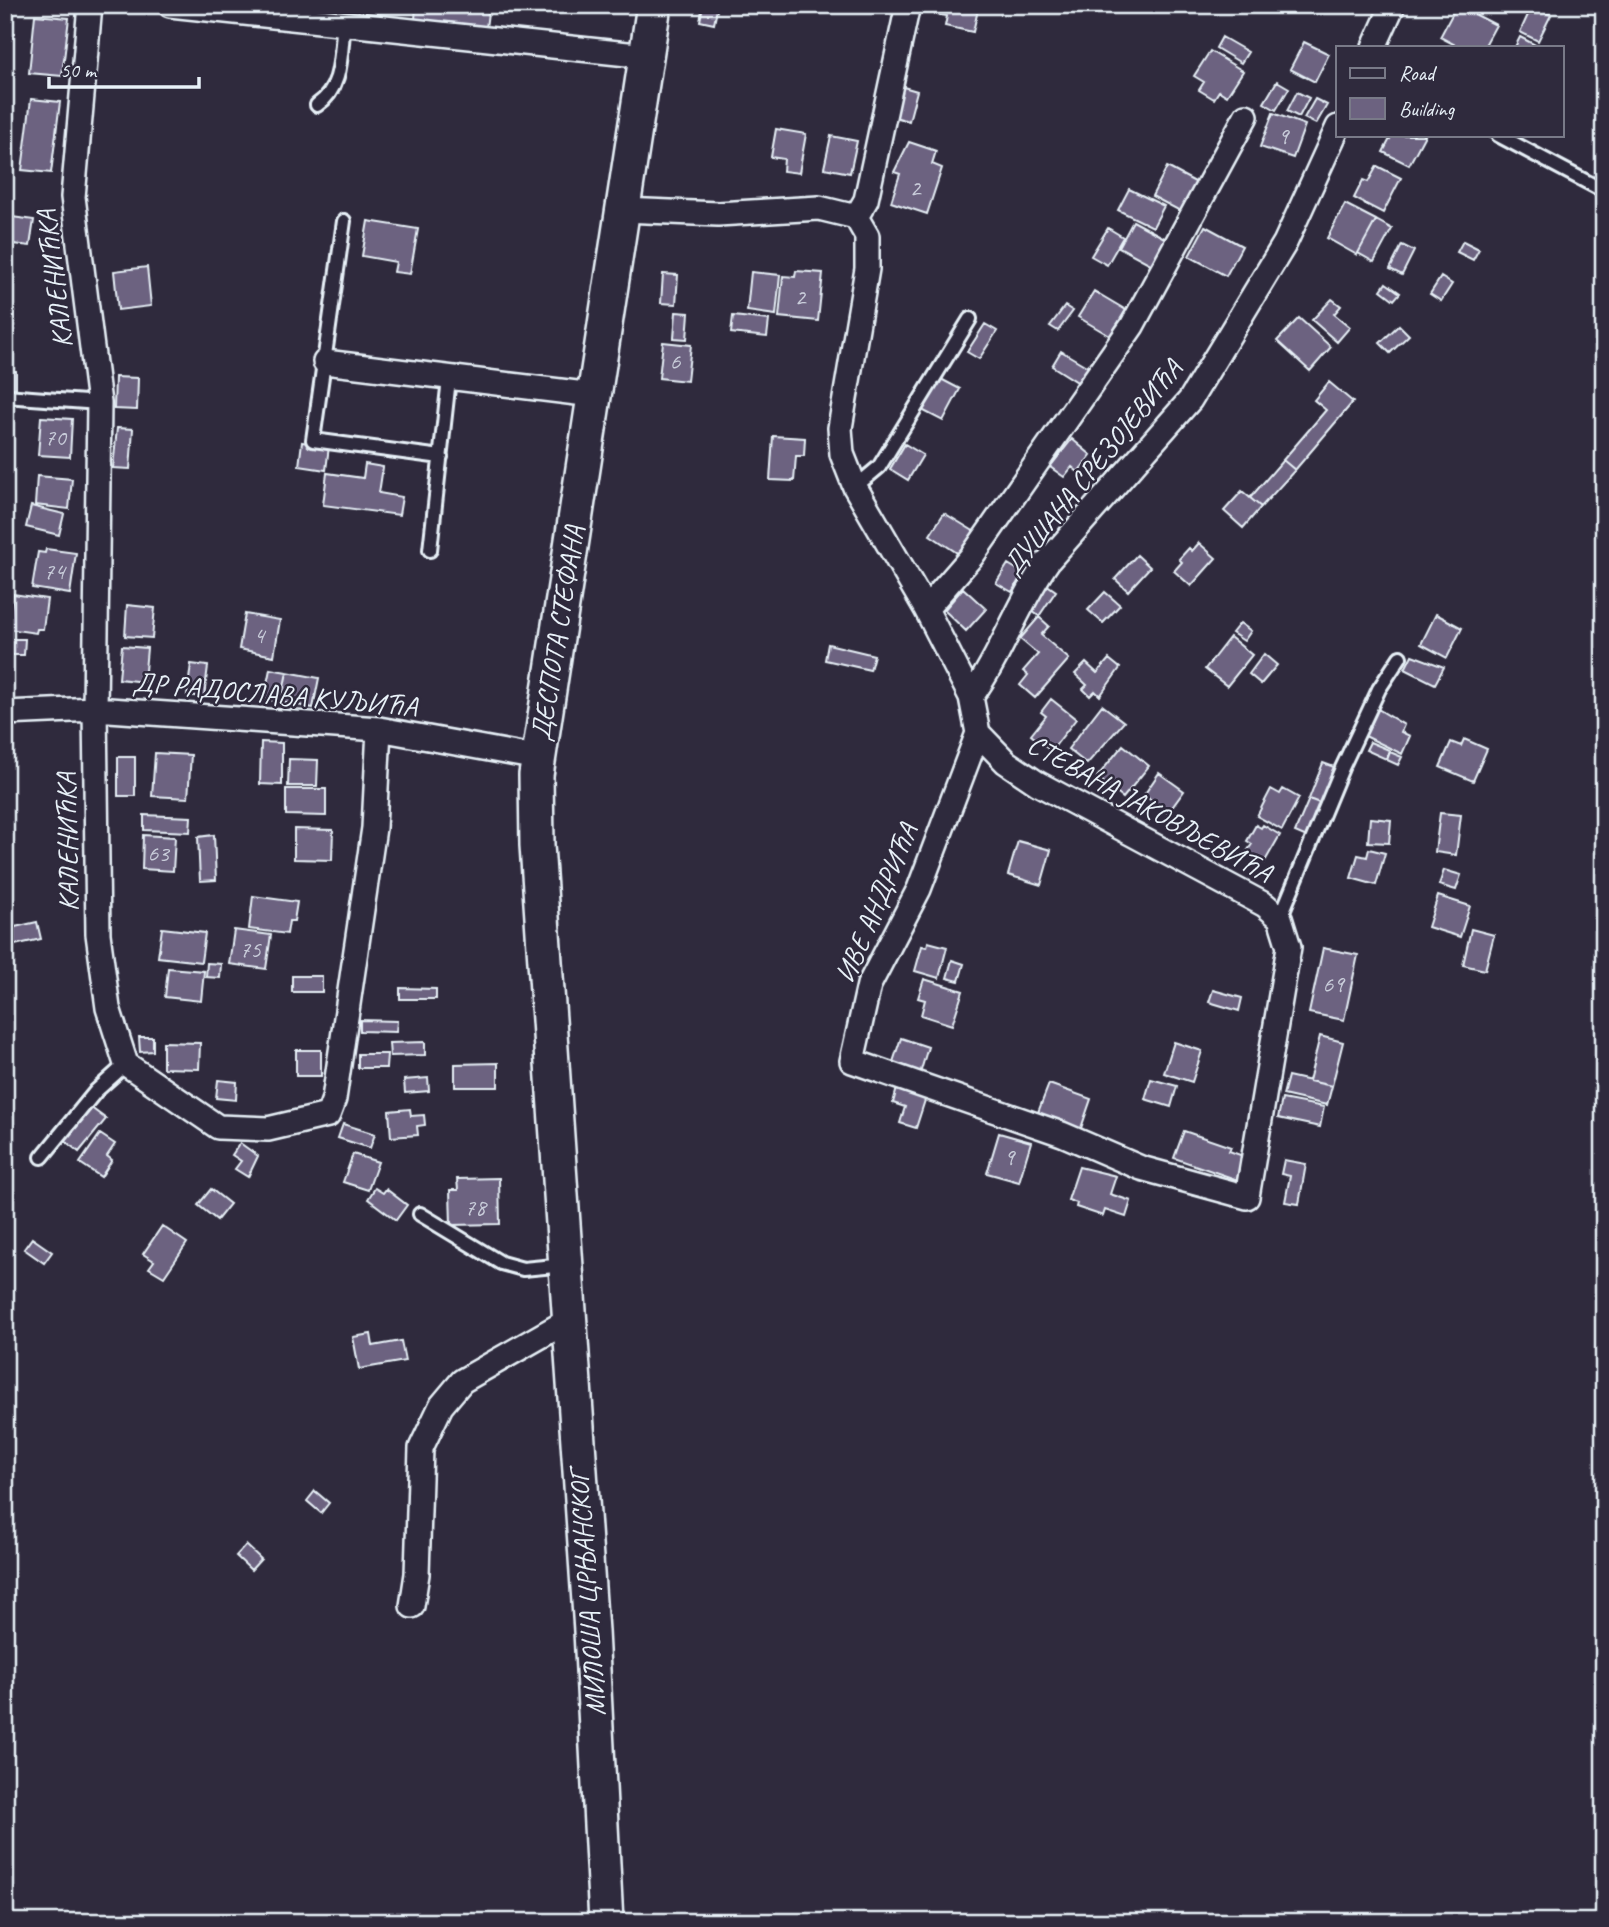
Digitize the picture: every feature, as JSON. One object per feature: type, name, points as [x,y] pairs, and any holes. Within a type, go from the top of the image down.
[{"type":"main road","name":"ДЕСПОТА СТЕФАНА","points":[[565,1265],[537,845],[538,758],[654,5]]},
{"type":"main road","name":"МИЛОША ЦРЊАНСКОГ","points":[[565,1265],[591,1631],[606,1922]]},
{"type":"street","name":"КАЛЕНИЋКА","points":[[90,5],[73,197],[99,403],[95,709],[98,934],[108,1008],[126,1064]]},
{"type":"street","points":[[170,5],[344,23],[372,15],[646,56]]},
{"type":"street","points":[[856,217],[866,200],[908,5]]},
{"type":"street","points":[[1374,46],[1393,5]]},
{"type":"street","points":[[926,609],[972,556],[1132,326],[1246,116]]},
{"type":"street","name":"ДУШАНА СРЕЗОЈЕВИЋА","points":[[971,697],[1009,636],[1030,587],[1048,561],[1190,400],[1285,243],[1336,131]]},
{"type":"street","points":[[623,210],[718,214],[819,208],[856,217],[867,236],[867,269],[840,428],[842,454],[855,486],[926,609],[971,697],[978,733]]},
{"type":"street","points":[[325,362],[593,396]]},
{"type":"street","name":"ДР РАДОСЛАВА КУЉИЋА","points":[[5,713],[95,709],[379,729],[538,758]]},
{"type":"street","points":[[126,1064],[218,1126],[268,1129],[328,1115],[334,1099],[374,828],[379,729]]},
{"type":"street","name":"СТЕВАНА ЈАКОВЉЕВИЋА","points":[[978,733],[1006,762],[1037,783],[1265,905],[1280,918],[1289,947],[1247,1196]]},
{"type":"street","name":"ИВЕ АНДРИЋА","points":[[978,733],[971,743],[919,890],[869,985],[852,1061],[1062,1134],[1141,1168],[1247,1196]]},
{"type":"street","points":[[412,1606],[417,1574],[421,1448],[441,1406],[462,1381],[569,1320]]},
{"type":"lane","points":[[317,105],[328,97],[337,82],[344,23]]},
{"type":"lane","points":[[1500,136],[1604,191]]},
{"type":"lane","points":[[344,221],[313,440],[441,457]]},
{"type":"lane","points":[[855,486],[879,467],[970,319]]},
{"type":"lane","points":[[430,550],[449,379]]},
{"type":"lane","points":[[5,396],[99,403]]},
{"type":"lane","points":[[1280,918],[1342,768],[1379,689],[1400,657]]},
{"type":"lane","points":[[41,1157],[96,1091],[126,1064]]},
{"type":"lane","points":[[420,1214],[500,1263],[523,1269],[565,1265]]},
{"type":"building","points":[[416,5],[489,5],[486,28],[415,20]]},
{"type":"building","points":[[703,5],[718,5],[714,24],[700,21]]},
{"type":"building","points":[[942,5],[979,5],[973,32],[945,26],[947,16],[940,15]]},
{"type":"building","points":[[1457,5],[1496,25],[1485,46],[1457,46],[1440,37]]},
{"type":"building","points":[[1532,6],[1551,15],[1538,41],[1520,32]]},
{"type":"building","points":[[35,15],[69,18],[62,76],[29,73]]},
{"type":"building","points":[[1222,37],[1248,52],[1241,63],[1216,48]]},
{"type":"building","points":[[1520,37],[1537,46],[1516,46]]},
{"type":"building","points":[[1304,42],[1329,54],[1315,82],[1290,69]]},
{"type":"building","points":[[1210,51],[1243,71],[1227,96],[1219,91],[1214,99],[1199,90],[1204,82],[1194,76]]},
{"type":"building","points":[[1277,81],[1289,88],[1276,110],[1264,103]]},
{"type":"building","points":[[900,86],[917,91],[909,121],[891,116]]},
{"type":"building","points":[[1297,92],[1309,98],[1299,117],[1287,111]]},
{"type":"building","points":[[31,99],[60,102],[51,173],[22,170]]},
{"type":"building","points":[[1315,99],[1327,105],[1316,124],[1304,118]]},
{"type":"building","points":[[1273,113],[1305,125],[1293,158],[1260,147]]},
{"type":"building","points":[[776,129],[806,134],[799,173],[783,171],[784,159],[771,157]]},
{"type":"building","points":[[831,136],[857,141],[850,173],[824,168]]},
{"type":"building","points":[[1391,136],[1424,136],[1409,165],[1383,152]]},
{"type":"building","points":[[909,142],[936,151],[932,164],[942,168],[927,214],[891,202],[900,174],[894,172]]},
{"type":"building","points":[[1377,166],[1401,178],[1383,213],[1354,198],[1363,180],[1368,182]]},
{"type":"building","points":[[1167,167],[1197,183],[1182,212],[1152,196]]},
{"type":"building","points":[[1129,189],[1164,206],[1153,227],[1118,210]]},
{"type":"building","points":[[1345,204],[1376,220],[1357,255],[1327,238]]},
{"type":"building","points":[[5,216],[34,220],[30,246],[5,243]]},
{"type":"building","points":[[1376,220],[1392,229],[1374,262],[1358,253]]},
{"type":"building","points":[[368,221],[418,229],[410,274],[394,272],[396,262],[362,256]]},
{"type":"building","points":[[1133,221],[1170,241],[1156,267],[1119,247]]},
{"type":"building","points":[[1205,226],[1242,246],[1226,276],[1189,256]]},
{"type":"building","points":[[1108,228],[1123,237],[1107,265],[1091,256]]},
{"type":"building","points":[[1463,241],[1479,249],[1473,260],[1457,252]]},
{"type":"building","points":[[1402,245],[1414,251],[1402,275],[1390,269]]},
{"type":"building","points":[[147,267],[151,306],[118,310],[114,271]]},
{"type":"building","points":[[796,271],[823,273],[818,321],[779,317],[783,276],[795,277]]},
{"type":"building","points":[[751,272],[780,275],[776,315],[747,311]]},
{"type":"building","points":[[663,274],[678,275],[676,304],[661,303]]},
{"type":"building","points":[[1441,277],[1452,284],[1441,301],[1430,294]]},
{"type":"building","points":[[1386,283],[1400,293],[1394,300],[1381,290]]},
{"type":"building","points":[[1094,291],[1126,310],[1110,336],[1078,317]]},
{"type":"building","points":[[1332,299],[1341,306],[1334,314],[1350,327],[1337,342],[1312,320]]},
{"type":"building","points":[[1065,306],[1073,311],[1058,331],[1050,326]]},
{"type":"building","points":[[676,312],[689,313],[687,339],[674,338]]},
{"type":"building","points":[[733,316],[769,320],[767,337],[731,333]]},
{"type":"building","points":[[5,317],[13,317],[12,354],[5,354]]},
{"type":"building","points":[[1299,318],[1331,347],[1310,371],[1277,341]]},
{"type":"building","points":[[985,324],[997,331],[979,359],[967,352]]},
{"type":"building","points":[[1399,325],[1409,335],[1390,353],[1380,343]]},
{"type":"building","points":[[663,342],[691,345],[687,381],[659,378]]},
{"type":"building","points":[[1061,351],[1088,367],[1079,383],[1052,366]]},
{"type":"building","points":[[5,371],[16,371],[16,388],[5,388]]},
{"type":"building","points":[[115,377],[138,378],[137,410],[114,409]]},
{"type":"building","points":[[937,377],[960,389],[943,421],[920,409]]},
{"type":"building","points":[[1329,382],[1353,402],[1295,470],[1283,460],[1326,410],[1314,400]]},
{"type":"building","points":[[41,417],[72,419],[70,457],[38,455]]},
{"type":"building","points":[[117,428],[133,429],[130,469],[113,468]]},
{"type":"building","points":[[5,429],[13,430],[10,445],[5,444]]},
{"type":"building","points":[[773,436],[805,438],[804,456],[796,456],[794,481],[770,480]]},
{"type":"building","points":[[1072,439],[1091,455],[1078,472],[1072,467],[1064,477],[1050,467]]},
{"type":"building","points":[[302,442],[329,446],[326,470],[299,466]]},
{"type":"building","points":[[905,444],[923,455],[908,480],[890,469]]},
{"type":"building","points":[[1283,460],[1295,470],[1261,507],[1250,498]]},
{"type":"building","points":[[365,464],[383,467],[379,493],[402,497],[399,515],[323,505],[327,473],[363,478]]},
{"type":"building","points":[[37,476],[72,479],[69,509],[35,505]]},
{"type":"building","points":[[1242,491],[1261,507],[1243,528],[1224,511]]},
{"type":"building","points":[[31,506],[64,514],[59,535],[26,527]]},
{"type":"building","points":[[944,513],[980,535],[965,558],[930,535]]},
{"type":"building","points":[[1199,543],[1216,558],[1191,586],[1174,571],[1182,562],[1179,559],[1189,548],[1192,551]]},
{"type":"building","points":[[46,549],[76,553],[70,594],[32,588],[38,552],[45,553]]},
{"type":"building","points":[[1137,555],[1150,567],[1128,591],[1115,579]]},
{"type":"building","points":[[1008,564],[1023,573],[1012,592],[996,583]]},
{"type":"building","points":[[1043,582],[1056,591],[1039,616],[1026,607]]},
{"type":"building","points":[[963,588],[986,609],[966,631],[944,610]]},
{"type":"building","points":[[1105,592],[1120,605],[1103,623],[1088,610]]},
{"type":"building","points":[[13,594],[47,599],[43,629],[37,629],[36,633],[8,629]]},
{"type":"building","points":[[127,605],[155,608],[152,638],[125,636]]},
{"type":"building","points":[[245,614],[280,620],[274,656],[239,649]]},
{"type":"building","points":[[1436,614],[1462,628],[1447,658],[1421,644]]},
{"type":"building","points":[[1039,617],[1049,626],[1041,635],[1069,659],[1035,698],[1020,685],[1028,675],[1023,671],[1038,654],[1020,639]]},
{"type":"building","points":[[1240,623],[1251,631],[1244,641],[1232,633]]},
{"type":"building","points":[[1230,637],[1252,655],[1227,686],[1205,669]]},
{"type":"building","points":[[5,639],[25,639],[24,655],[5,655]]},
{"type":"building","points":[[828,644],[874,655],[870,670],[825,660]]},
{"type":"building","points":[[122,646],[147,648],[144,682],[119,679]]},
{"type":"building","points":[[1264,654],[1277,665],[1261,684],[1249,674]]},
{"type":"building","points":[[1412,655],[1444,667],[1435,684],[1405,669]]},
{"type":"building","points":[[1109,659],[1120,668],[1100,696],[1095,691],[1090,696],[1083,689],[1087,685],[1075,674],[1086,663],[1097,673]]},
{"type":"building","points":[[191,664],[208,666],[204,697],[187,695]]},
{"type":"building","points":[[270,669],[287,672],[281,702],[264,699]]},
{"type":"building","points":[[287,672],[319,678],[313,708],[281,702]]},
{"type":"building","points":[[1051,699],[1076,719],[1051,751],[1031,735],[1046,716],[1041,712]]},
{"type":"building","points":[[1102,705],[1124,722],[1087,764],[1068,749]]},
{"type":"building","points":[[1378,709],[1404,725],[1401,732],[1410,736],[1402,754],[1365,736]]},
{"type":"building","points":[[1464,739],[1487,749],[1473,781],[1440,767],[1451,742],[1461,746]]},
{"type":"building","points":[[261,742],[282,743],[282,785],[260,784]]},
{"type":"building","points":[[1370,742],[1389,750],[1386,759],[1366,750]]},
{"type":"building","points":[[1123,745],[1149,766],[1123,798],[1097,777]]},
{"type":"building","points":[[1390,752],[1402,757],[1398,765],[1387,760]]},
{"type":"building","points":[[155,753],[191,755],[188,798],[152,796]]},
{"type":"building","points":[[118,757],[135,757],[135,796],[118,796]]},
{"type":"building","points":[[289,759],[318,760],[317,786],[288,786]]},
{"type":"building","points":[[1323,763],[1337,768],[1322,804],[1309,799]]},
{"type":"building","points":[[1159,773],[1184,791],[1168,813],[1144,795]]},
{"type":"building","points":[[286,789],[326,789],[326,816],[286,815]]},
{"type":"building","points":[[1271,789],[1280,794],[1283,789],[1299,798],[1282,830],[1257,816]]},
{"type":"building","points":[[1309,799],[1322,804],[1309,838],[1295,832]]},
{"type":"building","points":[[1440,813],[1461,815],[1456,855],[1435,852]]},
{"type":"building","points":[[144,815],[191,817],[190,832],[144,830]]},
{"type":"building","points":[[1370,818],[1391,820],[1389,843],[1368,842]]},
{"type":"building","points":[[1256,825],[1261,828],[1263,825],[1280,835],[1264,863],[1246,853],[1252,844],[1247,841]]},
{"type":"building","points":[[294,829],[333,830],[332,860],[294,859]]},
{"type":"building","points":[[143,835],[175,837],[173,871],[142,869]]},
{"type":"building","points":[[214,835],[216,880],[200,881],[198,837]]},
{"type":"building","points":[[1018,841],[1051,850],[1041,885],[1008,875]]},
{"type":"building","points":[[1369,849],[1385,853],[1376,885],[1351,878],[1358,855],[1367,857]]},
{"type":"building","points":[[1444,870],[1461,875],[1456,890],[1439,885]]},
{"type":"building","points":[[253,896],[297,902],[294,921],[289,921],[287,934],[249,929]]},
{"type":"building","points":[[1438,896],[1470,906],[1460,937],[1428,927]]},
{"type":"building","points":[[37,922],[41,939],[10,946],[6,929]]},
{"type":"building","points":[[162,928],[205,933],[201,962],[158,957]]},
{"type":"building","points":[[1471,929],[1494,935],[1485,970],[1463,965]]},
{"type":"building","points":[[234,930],[271,935],[266,969],[229,964]]},
{"type":"building","points":[[928,942],[947,947],[939,978],[915,971],[922,946],[927,947]]},
{"type":"building","points":[[1323,948],[1358,955],[1344,1020],[1309,1013]]},
{"type":"building","points":[[952,960],[964,964],[959,981],[947,978]]},
{"type":"building","points":[[207,963],[221,964],[220,978],[206,977]]},
{"type":"building","points":[[168,968],[204,971],[201,1001],[165,997]]},
{"type":"building","points":[[292,976],[322,976],[322,992],[292,992]]},
{"type":"building","points":[[924,979],[963,991],[952,1025],[921,1015],[925,1000],[918,998]]},
{"type":"building","points":[[400,988],[436,989],[436,999],[400,999]]},
{"type":"building","points":[[1213,990],[1242,998],[1239,1011],[1209,1002]]},
{"type":"building","points":[[360,1020],[397,1021],[396,1032],[360,1031]]},
{"type":"building","points":[[1320,1036],[1343,1042],[1332,1086],[1309,1081]]},
{"type":"building","points":[[139,1037],[153,1037],[153,1051],[140,1052]]},
{"type":"building","points":[[901,1038],[928,1047],[919,1077],[891,1068]]},
{"type":"building","points":[[163,1042],[200,1043],[199,1069],[163,1068]]},
{"type":"building","points":[[425,1042],[425,1055],[390,1056],[389,1043]]},
{"type":"building","points":[[1174,1042],[1202,1051],[1192,1082],[1164,1073]]},
{"type":"building","points":[[296,1050],[321,1050],[321,1076],[296,1076]]},
{"type":"building","points":[[358,1054],[387,1054],[386,1068],[358,1068]]},
{"type":"building","points":[[498,1063],[498,1087],[455,1087],[455,1064]]},
{"type":"building","points":[[1288,1076],[1332,1086],[1327,1105],[1283,1095]]},
{"type":"building","points":[[428,1078],[429,1091],[405,1093],[404,1080]]},
{"type":"building","points":[[1151,1079],[1177,1086],[1171,1107],[1145,1099]]},
{"type":"building","points":[[218,1080],[237,1082],[236,1100],[216,1098]]},
{"type":"building","points":[[1049,1084],[1091,1099],[1080,1131],[1037,1115]]},
{"type":"building","points":[[897,1088],[926,1097],[916,1128],[900,1123],[905,1107],[893,1103]]},
{"type":"building","points":[[1282,1099],[1324,1107],[1320,1127],[1278,1118]]},
{"type":"building","points":[[90,1107],[106,1119],[79,1152],[64,1140]]},
{"type":"building","points":[[410,1109],[411,1116],[424,1115],[425,1125],[417,1126],[418,1135],[391,1137],[389,1111]]},
{"type":"building","points":[[343,1124],[375,1134],[370,1148],[338,1138]]},
{"type":"building","points":[[1184,1131],[1231,1147],[1229,1151],[1246,1157],[1238,1180],[1174,1158]]},
{"type":"building","points":[[999,1133],[1031,1142],[1019,1182],[987,1173]]},
{"type":"building","points":[[100,1134],[115,1144],[107,1156],[112,1160],[101,1177],[80,1163]]},
{"type":"building","points":[[240,1143],[258,1156],[248,1177],[235,1169],[241,1161],[232,1155]]},
{"type":"building","points":[[353,1154],[378,1162],[368,1190],[343,1182]]},
{"type":"building","points":[[1284,1160],[1306,1164],[1299,1204],[1285,1202],[1290,1176],[1281,1174]]},
{"type":"building","points":[[1079,1167],[1116,1176],[1110,1194],[1131,1201],[1126,1217],[1105,1210],[1103,1216],[1076,1207],[1077,1203],[1068,1200]]},
{"type":"building","points":[[499,1178],[500,1224],[451,1225],[450,1190],[458,1190],[457,1179]]},
{"type":"building","points":[[375,1188],[383,1193],[386,1189],[407,1205],[396,1220],[368,1199]]},
{"type":"building","points":[[211,1189],[230,1204],[217,1220],[198,1205]]},
{"type":"building","points":[[162,1226],[187,1243],[164,1277],[149,1268],[154,1261],[143,1254]]},
{"type":"building","points":[[32,1238],[52,1252],[44,1263],[24,1249]]},
{"type":"building","points":[[371,1334],[373,1346],[401,1341],[405,1361],[359,1369],[353,1337]]},
{"type":"building","points":[[315,1491],[329,1503],[321,1513],[307,1501]]},
{"type":"building","points":[[246,1545],[261,1559],[251,1570],[236,1556]]}]
